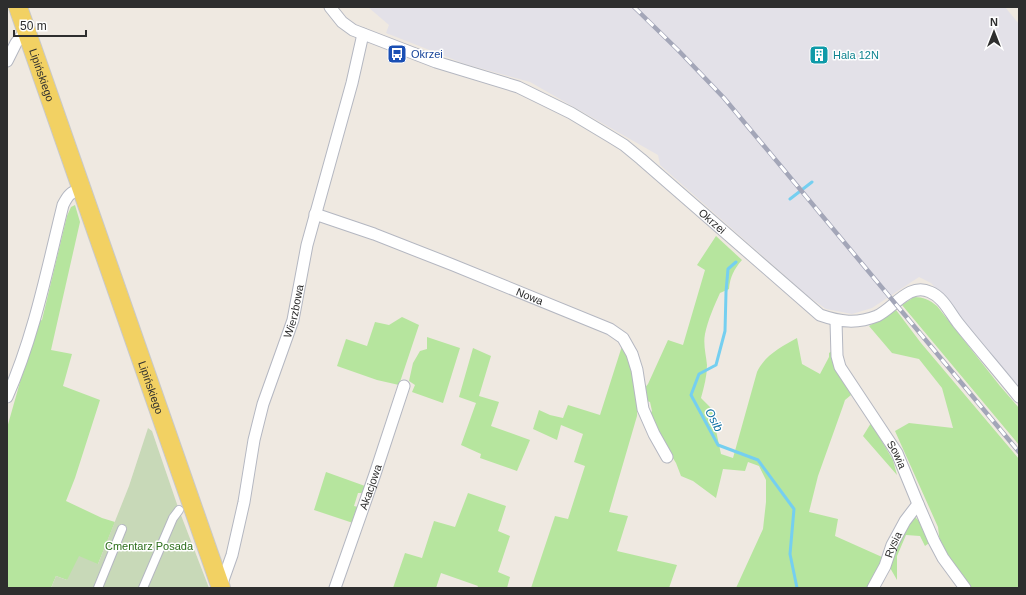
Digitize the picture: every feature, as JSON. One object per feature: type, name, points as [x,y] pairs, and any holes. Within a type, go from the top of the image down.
[{"type":"main road","name":"Lipińskiego","points":[[18,7],[221,587]]},
{"type":"street","name":"Okrzei","points":[[330,7],[342,22],[353,30],[436,62],[518,87],[571,113],[624,145],[820,315],[836,321],[851,322],[866,320],[878,316],[908,293],[916,290],[931,292],[940,299],[1019,397]]},
{"type":"street","points":[[7,61],[16,43],[26,30]]},
{"type":"street","name":"Wierzbowa","points":[[221,587],[232,555],[244,502],[254,440],[263,404],[293,320],[301,271],[315,214],[352,83],[363,34]]},
{"type":"street","points":[[7,397],[18,372],[33,325],[66,198],[71,193],[81,188]]},
{"type":"street","name":"Nowa","points":[[315,214],[374,234],[610,329],[623,338],[632,354],[637,370],[643,409],[654,434],[667,457]]},
{"type":"street","name":"Sowia","points":[[836,321],[837,356],[840,367],[897,453],[918,504],[943,558],[965,588]]},
{"type":"street","name":"Akacjowa","points":[[335,588],[376,474],[404,386]]},
{"type":"street","name":"Rysia","points":[[873,588],[885,566],[892,546],[905,521],[918,504]]},
{"type":"street","points":[[143,588],[173,518],[179,510]]},
{"type":"street","points":[[98,588],[122,529]]},
{"type":"shaded area","points":[[368,7],[1005,7],[1019,24],[1019,397],[951,304],[931,283],[919,277],[872,308],[852,314],[826,309],[808,296],[660,165],[658,155],[530,82],[465,64],[386,33],[389,25]]},
{"type":"green space","points":[[75,205],[80,222],[51,350],[72,354],[63,386],[100,400],[66,501],[102,518],[115,522],[98,564],[67,580],[56,576],[51,588],[7,588],[7,428],[37,322],[42,320],[67,216],[71,207]]},
{"type":"green space","points":[[716,236],[742,260],[733,273],[729,289],[720,293],[709,318],[704,338],[707,369],[701,398],[716,413],[715,426],[721,454],[733,458],[757,372],[769,356],[779,348],[797,338],[802,364],[820,374],[829,357],[829,353],[832,351],[838,372],[851,395],[845,400],[818,476],[809,512],[838,519],[835,536],[882,557],[882,563],[867,588],[736,588],[763,529],[766,502],[766,480],[759,466],[748,462],[745,471],[723,469],[716,498],[693,481],[681,476],[676,463],[661,439],[649,415],[652,411],[650,402],[647,401],[643,390],[648,384],[668,340],[683,345],[705,270],[697,265]]},
{"type":"green space","points":[[914,297],[926,299],[937,306],[1019,408],[1019,445],[902,305]]},
{"type":"green space","points":[[896,310],[921,343],[1019,459],[1019,588],[972,588],[956,569],[940,544],[938,527],[895,431],[909,423],[953,428],[942,388],[919,359],[892,353],[869,326]]},
{"type":"green space","points":[[402,317],[419,325],[399,385],[377,380],[337,366],[346,339],[367,346],[375,322],[389,325]]},
{"type":"green space","points":[[427,337],[460,348],[443,403],[412,392],[415,385],[409,381],[413,363],[420,351],[427,349]]},
{"type":"green space","points":[[622,346],[628,355],[638,399],[637,416],[609,512],[628,516],[617,551],[677,565],[669,588],[531,588],[555,516],[568,519],[585,466],[574,462],[583,434],[561,425],[557,440],[533,429],[539,410],[550,415],[563,418],[568,405],[600,415]]},
{"type":"green space","points":[[473,348],[491,356],[479,396],[499,402],[491,426],[530,440],[517,471],[480,458],[481,454],[461,445],[476,403],[459,397]]},
{"type":"green space","points":[[871,423],[893,460],[897,475],[863,436]]},
{"type":"green space","name":"Cmentarz Posada","points":[[148,428],[152,431],[179,510],[209,588],[51,588],[56,576],[67,580],[79,556],[98,564],[129,486]]},
{"type":"green space","points":[[326,472],[365,486],[362,493],[358,493],[354,506],[358,507],[353,523],[314,510]]},
{"type":"green space","points":[[468,493],[506,506],[498,531],[510,536],[498,572],[510,577],[507,588],[477,588],[478,586],[441,573],[436,588],[393,588],[405,553],[422,558],[434,521],[455,527]]},
{"type":"green space","points":[[915,517],[919,521],[929,543],[925,546],[920,536],[906,535],[897,556],[897,580],[889,566],[908,521]]},
{"type":"waterway","name":"Osib","points":[[790,199],[812,182]]},
{"type":"waterway","name":"Osib","points":[[736,262],[728,269],[725,331],[716,365],[699,374],[691,395],[718,445],[758,460],[794,509],[790,554],[797,588]]},
{"type":"railway","points":[[634,7],[724,98],[1019,452]]},
{"type":"place","name":"Okrzei","points":[[397,54]]},
{"type":"place","name":"Hala 12N","points":[[819,55]]}]
